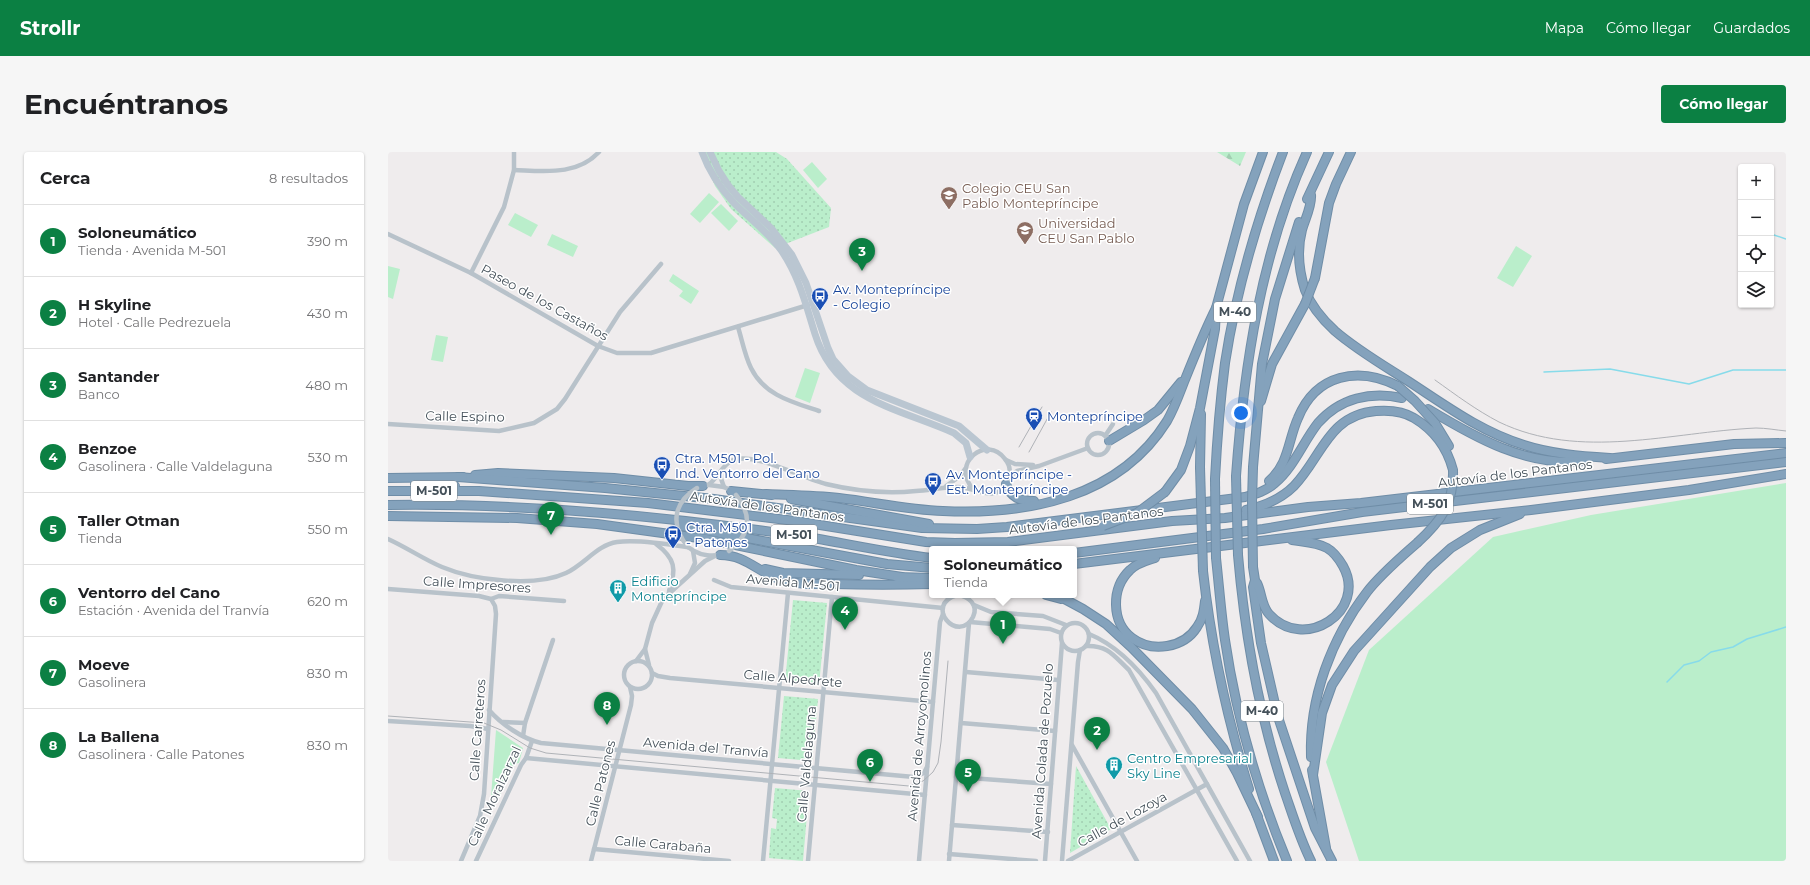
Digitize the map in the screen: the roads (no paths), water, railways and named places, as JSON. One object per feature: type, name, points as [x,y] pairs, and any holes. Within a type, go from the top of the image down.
[{"type":"highway","points":[[1063,536],[1080,530],[1102,526],[1137,513],[1165,492],[1181,470],[1190,446],[1200,408],[1215,328],[1216,308],[1244,204],[1263,152]]},
{"type":"highway","name":"M-40","points":[[1283,152],[1266,195],[1238,294],[1225,362],[1219,414],[1215,479],[1216,558],[1225,640],[1234,689],[1253,767],[1287,861]]},
{"type":"highway","name":"M-40","points":[[1307,152],[1288,199],[1259,298],[1247,364],[1241,409],[1236,476],[1238,555],[1247,639],[1255,684],[1275,763],[1311,861]]},
{"type":"highway","points":[[1329,152],[1307,200],[1288,254],[1275,299],[1261,371],[1253,467],[1252,527],[1253,567],[1255,580],[1254,587],[1261,643],[1270,688],[1278,717],[1315,828],[1332,861]]},
{"type":"highway","points":[[1256,421],[1272,364],[1305,304],[1315,278],[1330,203],[1336,184],[1351,152]]},
{"type":"highway","points":[[1310,195],[1312,202],[1302,231],[1299,248],[1300,267],[1306,290],[1314,307],[1335,331],[1350,343],[1432,397],[1477,425],[1504,438],[1547,452],[1610,458]]},
{"type":"highway","points":[[730,491],[839,498],[943,511],[982,512],[1018,508],[1055,501],[1083,493],[1106,481],[1135,460],[1153,440],[1167,421],[1188,374],[1207,325],[1216,308]]},
{"type":"highway","points":[[1107,438],[1144,420],[1158,410],[1188,374]]},
{"type":"highway","points":[[1223,500],[1249,493],[1263,486],[1274,478],[1286,458],[1297,418],[1304,406],[1311,396],[1324,385],[1336,379],[1360,375],[1385,380],[1398,386],[1415,401],[1435,423],[1449,446],[1449,457]]},
{"type":"highway","points":[[458,477],[605,488],[714,499],[884,524],[949,529],[1007,527],[1223,500],[1261,493],[1275,484],[1288,470],[1318,424],[1330,411],[1348,401],[1362,396],[1376,394],[1402,398]]},
{"type":"highway","points":[[1200,408],[1202,426],[1200,467],[1203,571],[1206,596],[1222,690],[1243,768],[1258,817],[1274,861]]},
{"type":"highway","points":[[1428,409],[1476,437],[1524,455],[1560,461],[1580,461],[1734,444],[1786,443]]},
{"type":"highway","points":[[1172,521],[1224,514],[1259,507],[1277,499],[1295,485],[1326,438],[1336,428],[1358,415],[1370,411],[1385,410],[1399,412],[1412,417],[1424,424],[1436,435],[1449,457],[1453,470],[1453,482],[1450,499],[1442,517],[1417,543],[1388,568],[1366,593],[1332,649],[1318,691],[1310,743],[1311,768],[1326,848]]},
{"type":"highway","name":"Autovía de los Pantanos","points":[[388,491],[480,491],[583,497],[712,510],[926,542],[1008,542],[1172,521],[1225,518],[1308,507],[1361,503],[1786,453]]},
{"type":"highway","name":"Autovía de los Pantanos","points":[[1077,553],[1263,529],[1362,512],[1786,462]]},
{"type":"highway","points":[[388,478],[458,477],[498,473],[614,478],[688,486],[703,486]]},
{"type":"highway","points":[[1077,564],[1483,514],[1531,510],[1689,490],[1786,474]]},
{"type":"highway","points":[[1008,480],[1009,492],[1014,498],[1023,501],[1055,501]]},
{"type":"highway","points":[[388,482],[451,486],[480,491]]},
{"type":"highway","points":[[766,494],[936,525],[949,529]]},
{"type":"highway","name":"Autovía de los Pantanos","points":[[388,505],[512,507],[713,524],[801,536],[929,557]]},
{"type":"highway","points":[[1313,774],[1322,713],[1332,685],[1354,651],[1430,567],[1451,548],[1480,530],[1531,510]]},
{"type":"highway","points":[[388,516],[517,518],[597,524],[706,539],[856,570],[902,577]]},
{"type":"highway","points":[[654,519],[665,523],[781,543],[858,559],[887,564],[929,568]]},
{"type":"highway","points":[[1255,580],[1259,587],[1262,604],[1269,614],[1280,623],[1290,628],[1302,630],[1315,628],[1327,623],[1337,615],[1344,605],[1348,581],[1345,570],[1339,558],[1328,549],[1315,543],[1283,539]]},
{"type":"highway","points":[[1164,554],[1139,564],[1130,570],[1122,579],[1117,591],[1115,606],[1118,618],[1123,629],[1132,638],[1150,646],[1164,647],[1176,644],[1188,638],[1198,627],[1206,596]]},
{"type":"highway","points":[[718,555],[732,555],[765,574],[783,580],[811,584],[929,584]]},
{"type":"highway","points":[[753,566],[783,573],[929,578]]},
{"type":"highway","points":[[1056,598],[1067,601]]},
{"type":"highway","points":[[1062,598],[1084,609],[1106,624],[1131,647],[1192,709],[1223,748],[1258,817]]},
{"type":"street","points":[[471,273],[504,208],[514,170],[514,152]]},
{"type":"street","points":[[514,170],[557,172],[575,168],[594,157],[599,152]]},
{"type":"street","points":[[702,152],[712,173],[722,188],[734,203],[767,233],[786,258],[810,304],[833,359],[848,376],[867,390],[959,426],[987,450]]},
{"type":"street","points":[[710,152],[718,171],[728,185],[738,197],[771,228],[789,251],[801,270],[821,351],[828,364],[842,381],[865,396],[954,433],[966,444],[970,457]]},
{"type":"street","name":"Paseo de los Castaños","points":[[388,234],[471,273],[598,346],[618,353],[651,354],[810,304]]},
{"type":"street","name":"Calle Espino","points":[[388,424],[499,431],[534,423],[557,408],[565,399],[620,312],[662,264]]},
{"type":"street","points":[[738,327],[750,368],[764,388],[786,400],[819,411]]},
{"type":"street","points":[[1107,438],[1097,433],[1093,435],[1088,442],[1088,448],[1096,455],[1102,455],[1107,452],[1109,447],[1107,438],[1114,424]]},
{"type":"street","points":[[965,469],[968,484],[973,489],[980,493],[995,493],[1017,471],[1039,466],[1088,448]]},
{"type":"street","points":[[943,488],[959,477],[965,469],[970,457],[981,450],[996,451],[1006,460],[1015,464],[1039,466]]},
{"type":"street","points":[[718,555],[708,556],[693,551],[688,547],[677,530],[677,515],[682,501],[688,493],[713,482],[724,466],[732,461],[749,458],[826,484],[853,489],[895,492],[963,487],[973,489]]},
{"type":"street","points":[[1006,460],[1010,471],[1008,480]]},
{"type":"street","points":[[636,661],[645,649],[658,607],[669,592],[705,561],[729,551],[738,544],[744,535],[747,525],[747,514],[743,503],[730,491],[720,473]]},
{"type":"street","points":[[703,486],[730,491]]},
{"type":"street","points":[[388,539],[442,567],[460,573],[475,576],[522,580],[540,580],[566,573],[580,565],[604,546],[617,542],[633,541],[688,547]]},
{"type":"street","points":[[654,543],[665,551],[672,560],[674,574],[669,592]]},
{"type":"street","points":[[688,577],[695,563],[693,551]]},
{"type":"street","name":"Avenida M-501","points":[[714,580],[731,588],[943,608]]},
{"type":"street","name":"Calle Impresores","points":[[388,589],[479,596],[490,599],[499,596],[564,601]]},
{"type":"street","points":[[763,861],[788,593]]},
{"type":"street","name":"Calle Valdelaguna","points":[[808,861],[832,597]]},
{"type":"street","points":[[950,598],[946,601],[943,608],[943,614],[945,620],[956,626],[963,626],[969,623],[1050,629],[1061,633]]},
{"type":"street","points":[[949,861],[969,623],[974,614],[974,605],[968,598]]},
{"type":"street","name":"Calle Carreteros","points":[[461,861],[480,816],[484,794],[496,614],[495,606],[490,599]]},
{"type":"street","points":[[974,605],[991,612],[1043,616],[1066,625]]},
{"type":"street","name":"Avenida de Arroyomolinos","points":[[919,861],[940,622],[943,614]]},
{"type":"street","points":[[1086,646],[1089,640],[1089,634],[1086,627],[1080,623],[1072,622],[1066,625],[1061,633],[1062,642],[1066,648],[1073,651],[1080,650],[1086,646],[1098,645],[1105,648],[1129,670],[1237,861]]},
{"type":"street","points":[[1089,634],[1105,641],[1147,681],[1156,694],[1250,861]]},
{"type":"street","points":[[523,736],[525,723],[553,640]]},
{"type":"street","name":"Avenida Colada de Pozuelo","points":[[1045,861],[1062,642]]},
{"type":"street","points":[[645,649],[652,673],[651,682],[640,690],[630,688],[624,680],[625,670],[631,662],[636,661],[645,663],[649,666]]},
{"type":"street","points":[[1062,861],[1080,650]]},
{"type":"street","points":[[966,672],[1058,680]]},
{"type":"street","name":"Calle Alpedrete","points":[[652,673],[658,676],[670,678],[933,702]]},
{"type":"street","name":"Calle Patones","points":[[591,861],[631,705],[632,696],[630,688]]},
{"type":"street","name":"Avenida del Tranvía","points":[[489,710],[501,721],[532,741],[914,777],[924,773],[927,767]]},
{"type":"street","points":[[388,721],[470,726],[488,729]]},
{"type":"street","points":[[501,721],[525,723]]},
{"type":"street","points":[[961,723],[1055,731]]},
{"type":"street","name":"Calle Moralzarzal","points":[[476,861],[521,765],[526,758],[532,741]]},
{"type":"street","points":[[1072,745],[1137,861]]},
{"type":"street","points":[[526,758],[614,768],[925,795]]},
{"type":"street","points":[[956,777],[1051,784]]},
{"type":"street","name":"Calle de Lozoya","points":[[1068,861],[1207,784]]},
{"type":"street","points":[[952,825],[1048,832]]},
{"type":"street","name":"Calle Carabaña","points":[[594,848],[729,861]]},
{"type":"street","points":[[949,854],[1036,861]]},
{"type":"waterway","points":[[1774,235],[1786,239]]},
{"type":"waterway","points":[[1544,372],[1610,369],[1689,384],[1733,370],[1786,370]]},
{"type":"waterway","points":[[1667,682],[1684,665],[1699,661],[1711,652],[1733,647],[1747,639],[1786,627]]},
{"type":"tram line","points":[[1435,380],[1499,422],[1530,434],[1561,440],[1594,442],[1626,441],[1756,428],[1786,431]]},
{"type":"tram line","points":[[1019,447],[1042,407]]},
{"type":"tram line","points":[[1029,452],[1051,412]]},
{"type":"tram line","points":[[388,716],[484,723],[501,730],[530,748],[546,753],[909,786],[923,781],[933,772],[938,763],[948,661]]},
{"type":"place","name":"Colegio CEU San Pablo Montepríncipe","points":[[949,210]]},
{"type":"place","name":"Universidad CEU San Pablo","points":[[1025,245]]},
{"type":"place","name":"Santander","points":[[862,271]]},
{"type":"place","name":"Av. Montepríncipe - Colegio","points":[[820,311]]},
{"type":"place","name":"Montepríncipe","points":[[1034,431]]},
{"type":"place","name":"Ctra. M501 - Pol. Ind. Ventorro del Cano","points":[[662,480]]},
{"type":"place","name":"Av. Montepríncipe - Est. Montepríncipe","points":[[933,496]]},
{"type":"place","name":"Moeve","points":[[551,535]]},
{"type":"place","name":"Ctra. M501 - Patones","points":[[673,549]]},
{"type":"place","name":"Edificio Montepríncipe","points":[[618,603]]},
{"type":"place","name":"Benzoe","points":[[845,630]]},
{"type":"place","name":"Soloneumático","points":[[1003,644]]},
{"type":"place","name":"La Ballena","points":[[607,725]]},
{"type":"place","name":"H Skyline","points":[[1097,750]]},
{"type":"place","name":"Centro Empresarial Sky Line","points":[[1114,780]]},
{"type":"place","name":"Ventorro del Cano","points":[[870,782]]},
{"type":"place","name":"Taller Otman","points":[[968,792]]}]
